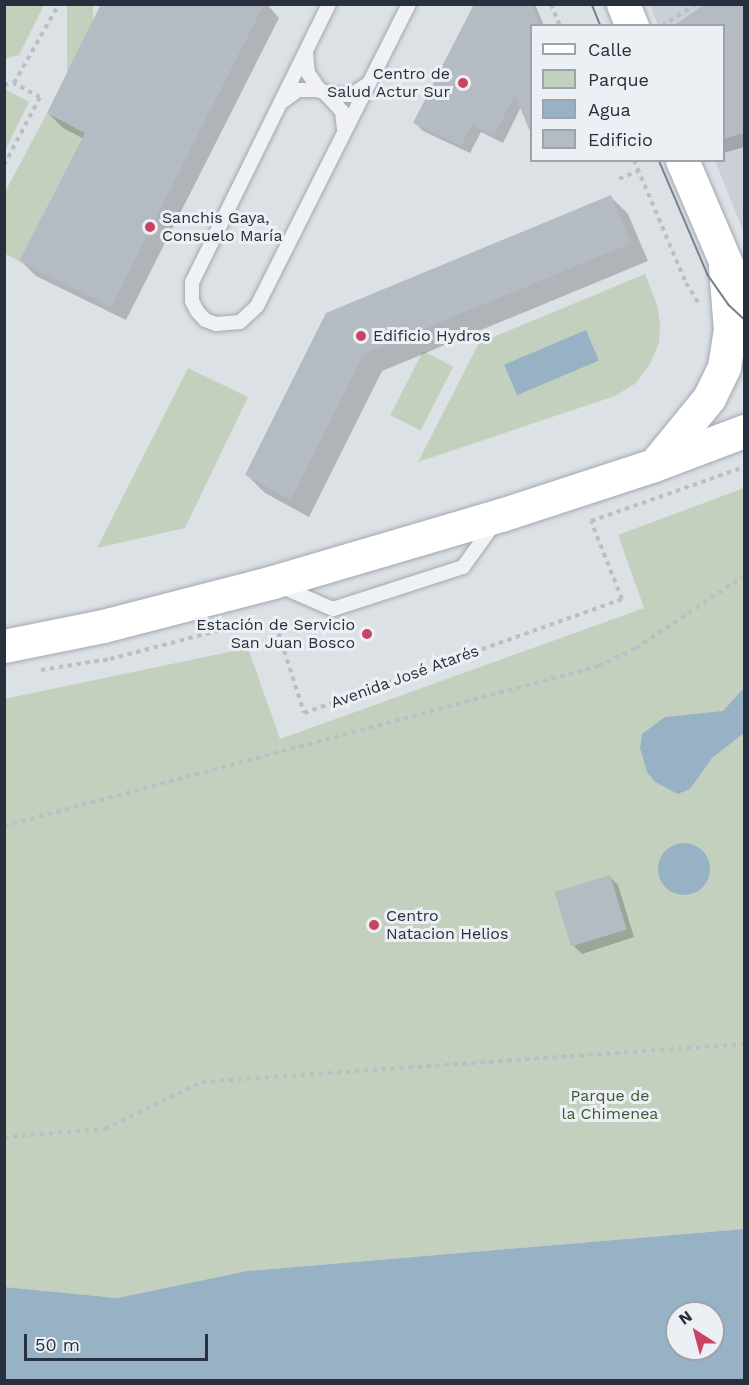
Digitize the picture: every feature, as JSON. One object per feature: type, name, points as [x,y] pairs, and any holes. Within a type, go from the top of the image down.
[{"type":"main road","points":[[623,4],[631,24]]},
{"type":"main road","points":[[683,162],[725,266],[744,301]]},
{"type":"main road","points":[[654,465],[709,398],[724,367],[730,331],[725,266]]},
{"type":"main road","points":[[4,646],[103,626],[273,582],[501,515],[654,465],[744,431]]},
{"type":"lane","points":[[329,4],[192,282],[192,301],[206,320],[228,325],[250,316],[409,4]]},
{"type":"lane","points":[[308,47],[305,64],[308,73],[318,88],[326,93],[351,95],[372,79]]},
{"type":"lane","points":[[278,106],[298,90],[324,92],[342,111],[345,128],[343,136]]},
{"type":"path","points":[[14,83],[59,4]]},
{"type":"path","points":[[551,4],[559,24]]},
{"type":"path","points":[[665,24],[696,4]]},
{"type":"path","points":[[4,85],[14,83],[40,98],[4,165]]},
{"type":"path","points":[[635,162],[686,283],[705,313]]},
{"type":"path","points":[[619,179],[638,171]]},
{"type":"path","name":"Avenida José Atarés","points":[[40,670],[110,659],[240,625],[276,625],[304,713],[622,599],[591,521],[744,468]]},
{"type":"path","points":[[4,826],[599,666],[636,648],[744,576]]},
{"type":"path","points":[[4,1137],[105,1129],[202,1082],[744,1044]]},
{"type":"shaded area","points":[[650,5],[744,5],[744,233],[715,162],[725,162],[725,24],[658,24]]},
{"type":"green space","points":[[5,4],[44,5],[19,55],[5,59]]},
{"type":"green space","points":[[67,5],[93,5],[93,92],[67,92]]},
{"type":"green space","points":[[5,89],[29,102],[5,151]]},
{"type":"green space","points":[[47,113],[85,133],[19,261],[5,254],[4,194]]},
{"type":"green space","points":[[645,274],[657,304],[660,323],[659,343],[650,364],[636,383],[615,396],[418,462],[479,343]]},
{"type":"green space","points":[[423,351],[453,366],[421,431],[390,415]]},
{"type":"green space","points":[[188,368],[248,397],[185,528],[97,548]]},
{"type":"green space","name":"Parque de la Chimenea","points":[[744,488],[744,1229],[247,1271],[117,1298],[5,1287],[4,699],[248,648],[280,739],[644,608],[618,535]]},
{"type":"water","points":[[586,330],[599,360],[517,395],[504,365]]},
{"type":"water","points":[[744,688],[744,733],[712,758],[690,789],[678,794],[655,782],[647,772],[640,748],[642,734],[665,717],[723,711]]},
{"type":"water","points":[[684,843],[694,845],[702,851],[708,859],[710,869],[708,879],[702,887],[694,893],[684,895],[674,893],[666,887],[660,879],[658,869],[660,859],[666,851],[674,845]]},
{"type":"water","points":[[744,1229],[744,1380],[5,1380],[5,1287],[117,1298],[247,1271]]},
{"type":"building","points":[[101,4],[264,4],[111,307],[19,261],[85,133],[47,113]]},
{"type":"building","name":"Centro de Salud Actur Sur","points":[[474,4],[531,4],[539,24],[530,24],[530,132],[515,95],[494,136],[472,125],[461,146],[413,123]]},
{"type":"building","points":[[705,4],[744,4],[744,133],[725,138],[725,24],[676,24]]},
{"type":"building","name":"Edificio Hydros","points":[[611,195],[631,243],[364,354],[291,500],[245,475],[326,313]]},
{"type":"building","points":[[610,875],[627,930],[571,946],[555,892]]},
{"type":"tram line","points":[[592,4],[600,24]]},
{"type":"tram line","points":[[660,162],[708,275],[729,305],[744,319]]},
{"type":"place","name":"Centro de Salud Actur Sur","points":[[463,83]]},
{"type":"place","name":"Sanchis Gaya, Consuelo María","points":[[150,227]]},
{"type":"place","name":"Edificio Hydros","points":[[361,336]]},
{"type":"place","name":"Estación de Servicio San Juan Bosco","points":[[367,634]]},
{"type":"place","name":"Centro Natacion Helios","points":[[374,925]]}]
